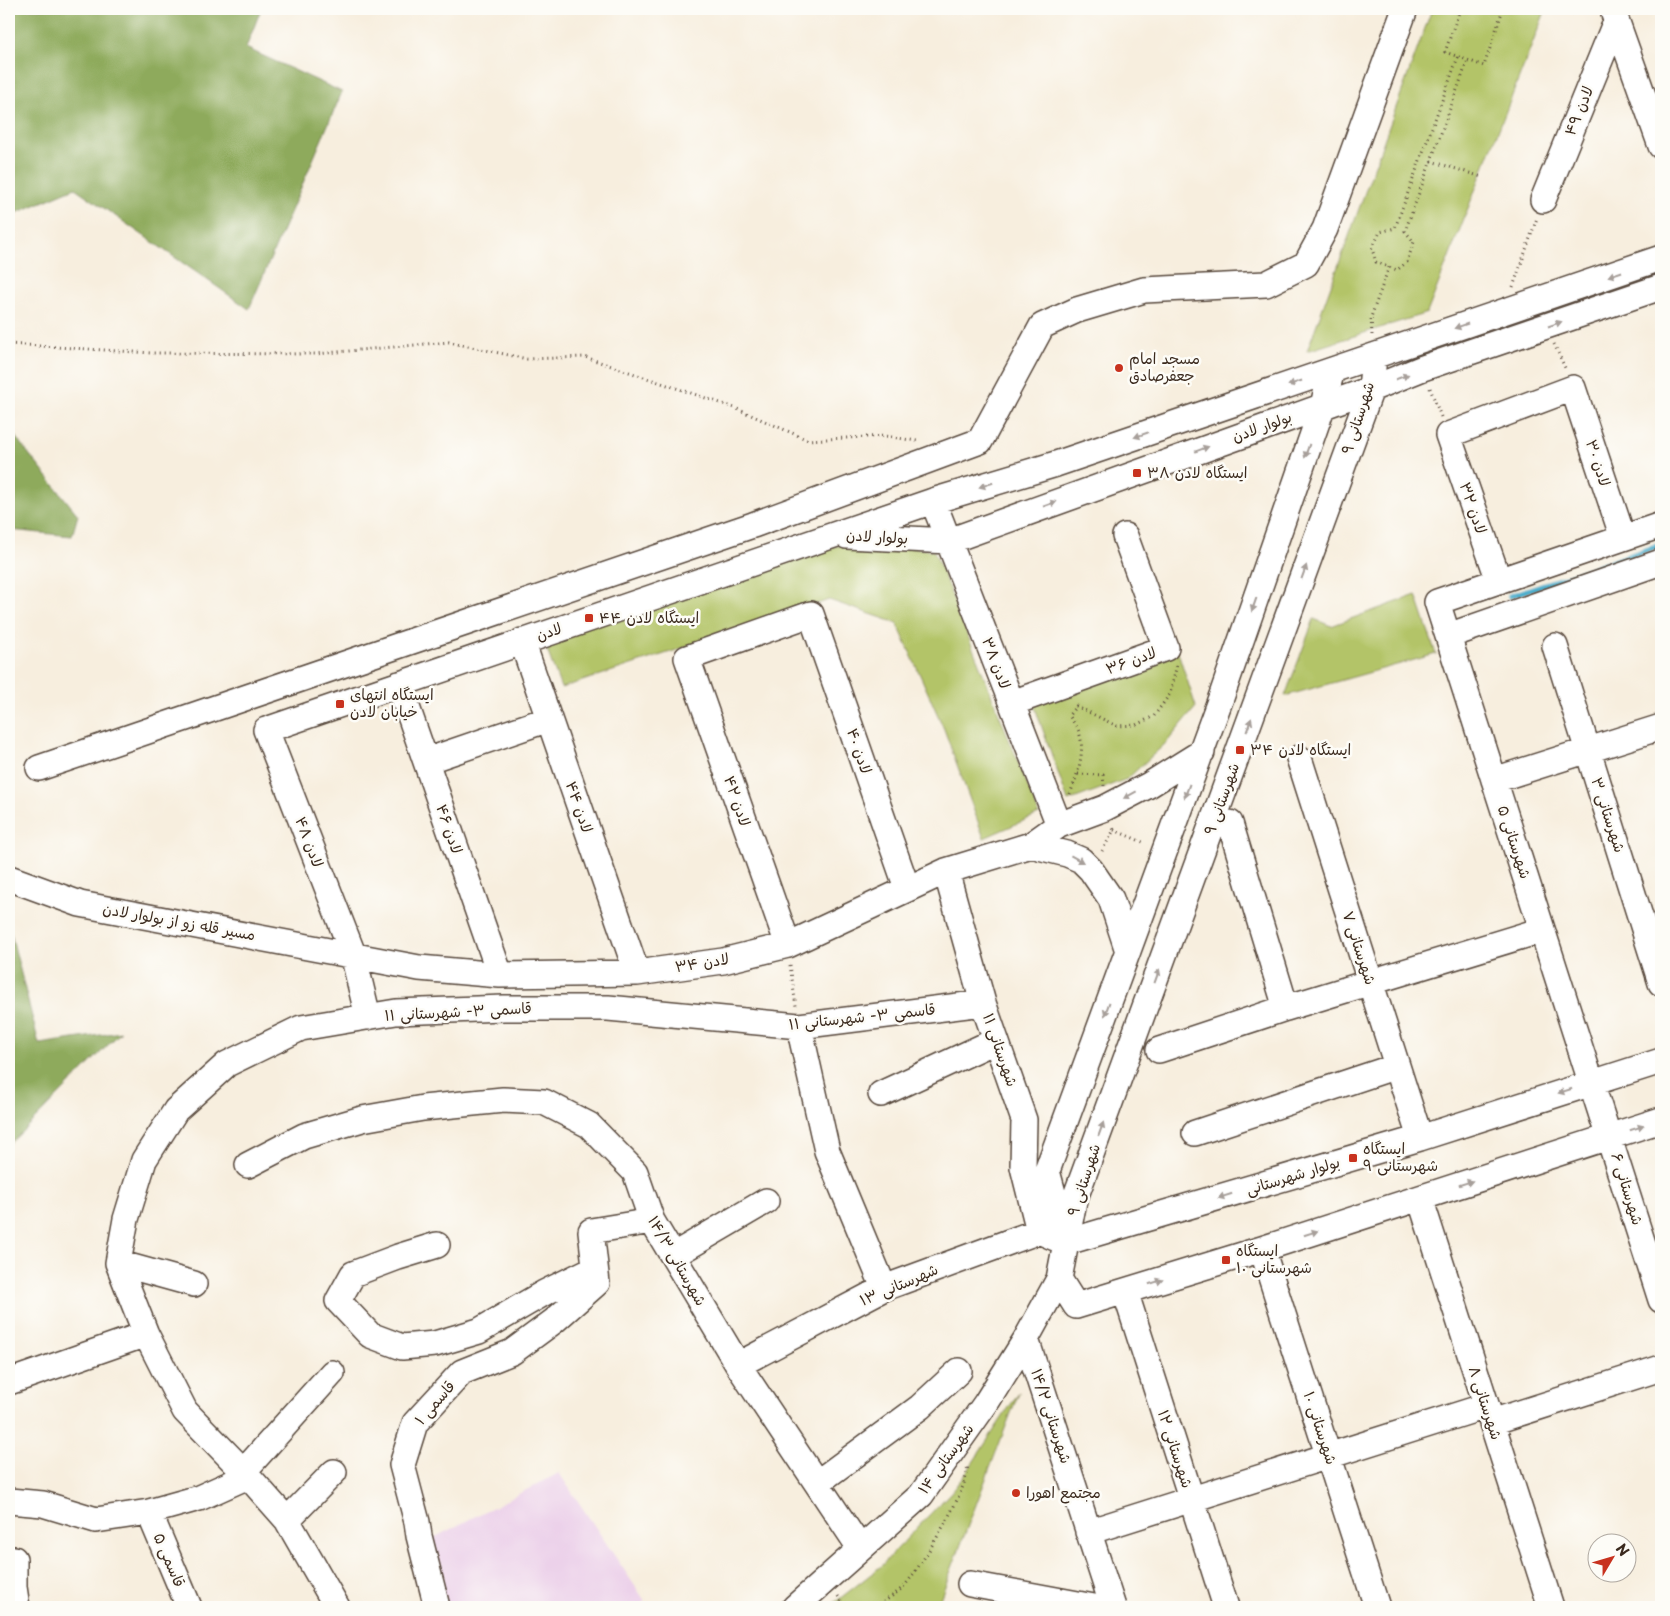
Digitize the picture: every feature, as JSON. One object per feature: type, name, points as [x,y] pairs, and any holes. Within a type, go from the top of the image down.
[{"type":"street","points":[[39,768],[753,525],[980,441],[1042,326],[1077,310],[1144,290],[1266,284],[1306,264],[1325,229],[1405,9]]},
{"type":"street","points":[[1614,15],[1661,146]]},
{"type":"street","name":"لادن ۴۹","points":[[1543,200],[1614,15]]},
{"type":"street","name":"بولوار لادن","points":[[832,535],[934,501],[1056,464],[1661,258]]},
{"type":"street","name":"بولوار لادن","points":[[832,535],[948,541],[1370,389],[1423,368],[1661,287]]},
{"type":"street","name":"شهرستانی ۹","points":[[1059,1279],[1074,1202],[1370,389],[1374,356]]},
{"type":"street","points":[[1067,1242],[1047,1171],[1202,752],[1323,405],[1332,370]]},
{"type":"street","points":[[1448,435],[1573,388]]},
{"type":"street","name":"لادن ۳۰","points":[[1573,388],[1623,538]]},
{"type":"street","name":"لادن ۳۲","points":[[1448,435],[1499,581]]},
{"type":"street","name":"لادن ۳۸","points":[[934,501],[1059,825]]},
{"type":"street","points":[[1499,581],[1661,525]]},
{"type":"street","name":"لادن","points":[[266,730],[832,535]]},
{"type":"street","name":"لادن ۳۶","points":[[1012,703],[1166,648],[1125,536]]},
{"type":"street","points":[[1448,636],[1661,562]]},
{"type":"street","name":"شهرستانی ۵","points":[[1499,581],[1437,602],[1591,1083]]},
{"type":"street","name":"لادن ۴۰","points":[[687,658],[811,614],[908,888]]},
{"type":"street","name":"لادن ۴۴","points":[[522,642],[637,973]]},
{"type":"street","name":"شهرستانی ۳","points":[[1555,646],[1661,983]]},
{"type":"street","name":"لادن ۴۲","points":[[687,658],[788,944]]},
{"type":"street","name":"لادن ۴۶","points":[[399,684],[500,975]]},
{"type":"street","points":[[426,761],[549,719]]},
{"type":"street","points":[[1494,780],[1661,727]]},
{"type":"street","name":"لادن ۴۸","points":[[266,730],[353,954],[368,1017]]},
{"type":"street","points":[[1031,845],[1059,825],[1105,808],[1148,785],[1202,752]]},
{"type":"street","name":"شهرستانی ۷","points":[[1298,758],[1420,1138]]},
{"type":"street","points":[[1230,823],[1286,1008]]},
{"type":"street","points":[[1031,845],[1067,854],[1081,860],[1091,870],[1111,900],[1128,951]]},
{"type":"street","name":"لادن ۳۴","points":[[353,954],[419,968],[500,975],[637,973],[723,961],[788,944],[946,871],[1031,845]]},
{"type":"street","name":"شهرستانی ۱۱","points":[[946,871],[983,1003],[1024,1120],[1023,1167],[1039,1231]]},
{"type":"street","name":"مسیر قله زو از بولوار لادن","points":[[9,878],[80,904],[353,954]]},
{"type":"street","points":[[1159,1050],[1286,1008],[1542,930]]},
{"type":"street","name":"قاسمی ۳- شهرستانی ۱۱","points":[[118,1263],[126,1219],[144,1160],[176,1110],[227,1064],[301,1028],[405,1012],[504,1008],[608,1008],[799,1026],[983,1003]]},
{"type":"street","points":[[799,1026],[827,1151],[884,1288]]},
{"type":"street","points":[[881,1094],[995,1041]]},
{"type":"street","name":"بولوار شهرستانی","points":[[1067,1242],[1420,1138],[1661,1061]]},
{"type":"street","points":[[1195,1133],[1397,1066]]},
{"type":"street","name":"شهرستانی ۶","points":[[1591,1083],[1610,1136],[1661,1300]]},
{"type":"street","name":"شهرستانی ۱۴/۳","points":[[248,1164],[304,1136],[362,1119],[423,1108],[503,1100],[544,1102],[589,1125],[635,1172],[652,1221],[738,1365],[860,1548]]},
{"type":"street","points":[[1059,1279],[1076,1306],[1262,1249],[1661,1120]]},
{"type":"street","name":"شهرستانی ۸","points":[[1420,1198],[1551,1607]]},
{"type":"street","points":[[674,1255],[766,1202]]},
{"type":"street","points":[[437,1245],[398,1257],[354,1274],[338,1301],[370,1336],[402,1348],[435,1344],[479,1331],[544,1293],[595,1268],[591,1231],[652,1221]]},
{"type":"street","points":[[1039,1231],[1067,1242]]},
{"type":"street","name":"شهرستانی ۱۳","points":[[738,1365],[884,1288],[1039,1231]]},
{"type":"street","name":"شهرستانی ۱۰","points":[[1262,1249],[1377,1607]]},
{"type":"street","points":[[118,1263],[194,1284]]},
{"type":"street","points":[[118,1263],[146,1334],[185,1411],[287,1520],[336,1607]]},
{"type":"street","name":"قاسمی ۱","points":[[437,1607],[402,1464],[415,1423],[462,1372],[512,1352],[554,1321],[597,1282],[595,1268]]},
{"type":"street","name":"شهرستانی ۱۴","points":[[795,1607],[921,1495],[986,1403],[1026,1339],[1059,1279]]},
{"type":"street","name":"شهرستانی ۱۲","points":[[1125,1291],[1226,1607]]},
{"type":"street","points":[[9,1382],[146,1334]]},
{"type":"street","name":"شهرستانی ۱۴/۲","points":[[1026,1339],[1113,1607]]},
{"type":"street","points":[[1088,1532],[1328,1456],[1661,1368]]},
{"type":"street","points":[[817,1483],[920,1407],[959,1371]]},
{"type":"street","points":[[9,1501],[43,1504],[96,1520],[149,1512],[199,1498],[246,1474],[332,1373]]},
{"type":"street","points":[[287,1520],[334,1472]]},
{"type":"street","name":"قاسمی ۵","points":[[149,1512],[189,1607]]},
{"type":"street","points":[[14,1559],[14,1587],[17,1607]]},
{"type":"street","points":[[970,1584],[1094,1607]]},
{"type":"path","points":[[1460,9],[1445,52],[1484,66],[1503,9]]},
{"type":"path","points":[[1458,57],[1395,228],[1380,232],[1372,249],[1376,262],[1397,270],[1407,262],[1414,242],[1405,231],[1468,60]]},
{"type":"path","points":[[1431,161],[1482,177]]},
{"type":"path","points":[[1504,312],[1543,200]]},
{"type":"path","points":[[1374,356],[1371,316],[1389,267]]},
{"type":"path","points":[[1548,327],[1573,388]]},
{"type":"path","points":[[9,344],[151,353],[316,354],[449,342],[527,358],[585,357],[735,408],[808,440],[885,436],[919,441]]},
{"type":"path","points":[[1423,368],[1448,435]]},
{"type":"path","points":[[1059,825],[1078,774],[1081,750],[1079,733],[1069,715],[1076,706],[1118,726],[1136,725],[1154,716],[1170,694],[1178,664],[1166,648]]},
{"type":"path","points":[[788,944],[799,1026]]},
{"type":"path","points":[[875,1607],[905,1585],[944,1526],[964,1487],[968,1470],[960,1440]]},
{"type":"shaded area","points":[[559,1473],[645,1601],[635,1607],[445,1607],[418,1546]]},
{"type":"green space","points":[[9,9],[261,9],[246,48],[342,92],[249,309],[75,188],[9,216]]},
{"type":"green space","points":[[1432,9],[1546,9],[1427,313],[1307,351]]},
{"type":"green space","points":[[9,429],[78,515],[72,536],[9,530]]},
{"type":"green space","points":[[875,541],[934,551],[1039,814],[984,838],[944,729],[897,623],[829,600],[561,688],[543,639],[799,551]]},
{"type":"green space","points":[[1416,595],[1436,654],[1285,696],[1314,619],[1331,626]]},
{"type":"green space","points":[[1177,649],[1196,707],[1167,742],[1127,779],[1068,801],[1032,699]]},
{"type":"green space","points":[[9,926],[39,1044],[121,1032],[9,1144]]},
{"type":"green space","points":[[1019,1392],[937,1607],[829,1607],[880,1567],[952,1491]]},
{"type":"waterway","points":[[1510,596],[1661,545]]},
{"type":"place","name":"مسجد امام جعفرصادق","points":[[1119,368]]},
{"type":"place","name":"ایستگاه لادن ۳۸","points":[[1137,473]]},
{"type":"place","name":"ایستگاه لادن ۴۴","points":[[589,618]]},
{"type":"place","name":"ایستگاه انتهای خیابان لادن","points":[[340,704]]},
{"type":"place","name":"ایستگاه لادن ۳۴","points":[[1240,750]]},
{"type":"place","name":"ایستگاه شهرستانی ۹","points":[[1353,1158]]},
{"type":"place","name":"ایستگاه شهرستانی ۱۰","points":[[1226,1260]]},
{"type":"place","name":"مجتمع اهورا","points":[[1016,1493]]}]
